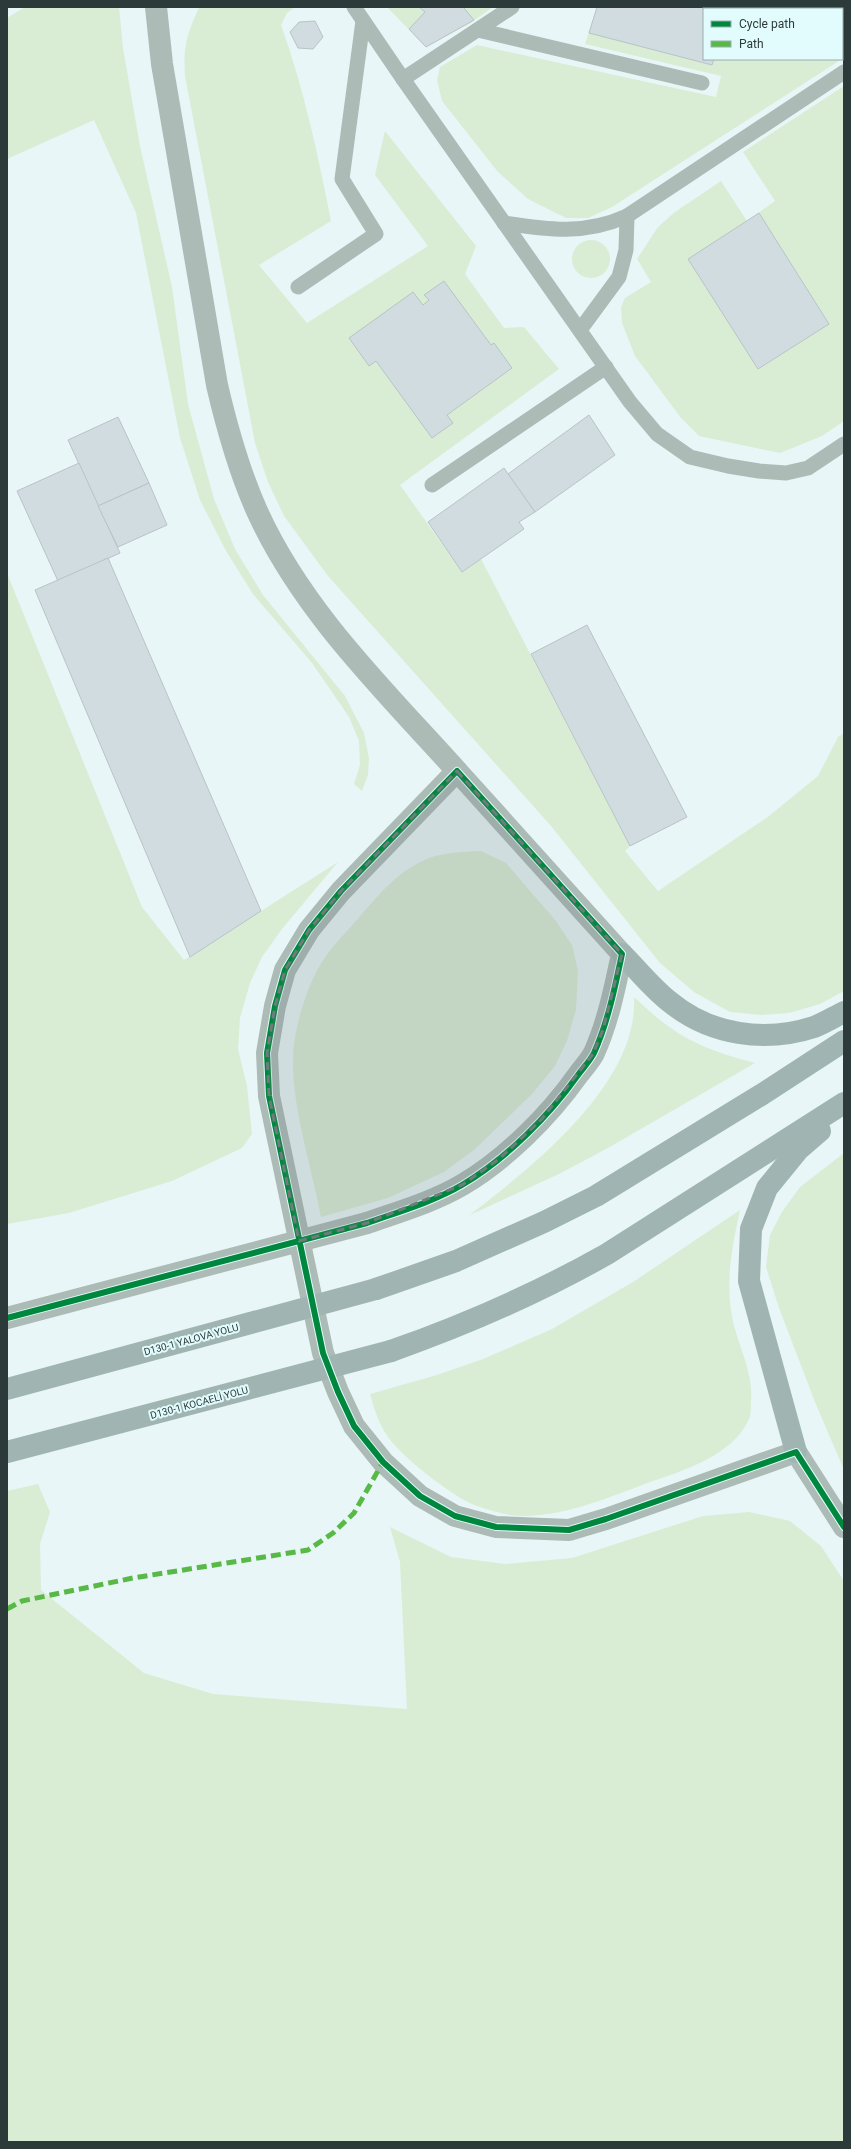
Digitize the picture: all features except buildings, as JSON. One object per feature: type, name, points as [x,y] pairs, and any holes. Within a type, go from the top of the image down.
[{"type":"highway","points":[[622,954],[670,1002],[691,1016],[712,1026],[738,1033],[765,1036],[789,1034],[815,1026],[844,1012]]},
{"type":"highway","name":"D130-1 YALOVA YOLU","points":[[7,1389],[376,1289],[456,1261],[544,1222],[596,1196],[754,1099],[844,1041]]},
{"type":"highway","name":"D130-1 KOCAELİ YOLU","points":[[7,1452],[391,1351],[441,1334],[575,1272],[607,1254],[844,1103]]},
{"type":"highway","points":[[796,1452],[749,1281],[751,1229],[767,1188],[798,1150],[844,1112]]},
{"type":"street","points":[[7,1318],[367,1223],[414,1206],[462,1185],[499,1159],[541,1120],[566,1092],[593,1054],[603,1030],[622,954],[370,674],[334,631],[303,590],[280,555],[264,525],[241,472],[227,428],[217,385],[162,64],[156,7]]},
{"type":"street","points":[[457,771],[341,891],[309,930],[284,970],[275,1006],[267,1053],[269,1096],[323,1353],[338,1392],[354,1426],[383,1462],[420,1496],[456,1516],[496,1527],[536,1530],[569,1530],[606,1520],[796,1452],[844,1527]]},
{"type":"lane","points":[[354,7],[630,402],[657,434],[690,457],[743,469],[786,473],[808,468],[844,444]]},
{"type":"lane","points":[[403,79],[512,7]]},
{"type":"lane","points":[[298,287],[376,234],[342,179],[363,21]]},
{"type":"lane","points":[[478,30],[702,83]]},
{"type":"lane","points":[[504,223],[548,230],[606,226],[628,216],[844,72]]},
{"type":"lane","points":[[580,330],[619,277],[626,250],[628,216]]},
{"type":"lane","points":[[432,485],[606,367]]},
{"type":"highlighted area","points":[[457,771],[622,954],[603,1030],[593,1054],[541,1120],[499,1159],[462,1185],[367,1223],[299,1241],[269,1096],[267,1053],[275,1006],[285,970],[309,930],[341,891]]},
{"type":"green space","points":[[25,7],[119,7],[123,48],[140,146],[172,287],[188,404],[214,499],[235,549],[263,595],[345,696],[364,733],[369,758],[368,775],[362,791],[354,784],[360,765],[359,741],[349,717],[312,663],[253,594],[226,551],[200,500],[180,438],[136,213],[94,120],[7,159],[7,18]]},
{"type":"green space","points":[[199,7],[295,7],[287,13],[281,25],[304,98],[316,147],[331,221],[259,265],[307,323],[428,246],[375,175],[385,131],[476,246],[465,274],[504,328],[524,327],[559,369],[400,485],[462,572],[481,559],[630,846],[625,851],[658,891],[769,816],[818,776],[838,737],[844,733],[844,991],[820,1004],[789,1013],[761,1015],[730,1012],[694,992],[660,963],[551,826],[328,576],[284,516],[268,482],[255,443],[185,76],[185,48],[191,25]]},
{"type":"green space","points":[[387,7],[493,7],[469,24],[426,47]]},
{"type":"green space","points":[[597,7],[844,7],[843,59],[843,8],[703,8],[703,60],[841,60],[612,207],[588,218],[566,218],[528,199],[498,172],[442,101],[437,80],[440,67],[477,45],[716,97],[721,76],[585,44]]},
{"type":"green space","points":[[844,86],[844,421],[822,436],[780,453],[699,436],[681,418],[635,356],[622,323],[621,307],[625,298],[651,282],[637,259],[658,227],[675,212],[721,181],[747,221],[775,201],[743,152]]},
{"type":"green space","points":[[587,240],[595,240],[602,243],[607,248],[610,259],[607,270],[602,275],[595,278],[587,278],[580,275],[575,270],[572,263],[572,255],[575,248],[580,243]]},
{"type":"green space","points":[[7,573],[142,907],[184,960],[338,862],[282,929],[262,957],[250,983],[240,1018],[238,1049],[247,1086],[252,1134],[242,1148],[172,1181],[69,1213],[7,1224]]},
{"type":"green space","points":[[481,851],[506,863],[556,921],[572,945],[578,971],[576,1010],[567,1041],[555,1066],[533,1093],[474,1150],[444,1172],[388,1198],[321,1217],[299,1116],[293,1075],[293,1056],[296,1032],[303,1004],[313,978],[319,966],[339,940],[396,878],[413,866],[429,858],[451,853]]},
{"type":"green space","points":[[634,997],[676,1032],[718,1052],[755,1063],[608,1148],[559,1174],[468,1216],[521,1174],[549,1149],[576,1122],[600,1092],[619,1061],[631,1029]]},
{"type":"green space","points":[[844,1153],[844,1470],[815,1402],[779,1308],[766,1267],[770,1235],[782,1212],[800,1187]]},
{"type":"green space","points":[[740,1210],[731,1259],[729,1284],[733,1322],[750,1378],[751,1410],[749,1419],[742,1431],[721,1451],[680,1472],[590,1504],[542,1515],[519,1516],[486,1509],[464,1500],[434,1480],[413,1463],[388,1437],[377,1416],[370,1394],[437,1375],[483,1359],[552,1329],[633,1282]]},
{"type":"green space","points":[[38,1484],[50,1512],[40,1544],[41,1590],[144,1673],[213,1694],[407,1709],[400,1562],[390,1527],[451,1557],[505,1564],[572,1558],[703,1516],[749,1512],[790,1521],[821,1546],[844,1581],[844,2142],[7,2142],[7,1491]]},
{"type":"marked path","points":[[7,1609],[22,1601],[133,1578],[308,1550],[333,1533],[354,1513],[383,1462]]},
{"type":"cycle path","points":[[7,1318],[367,1223],[427,1202],[462,1185],[495,1163],[526,1136],[554,1106],[594,1053],[607,1017],[622,954],[457,771],[341,891],[309,930],[285,970],[275,1006],[267,1053],[269,1096],[323,1353],[338,1392],[354,1426],[383,1462],[420,1496],[455,1516],[496,1527],[569,1530],[606,1519],[796,1452],[844,1527]]}]
